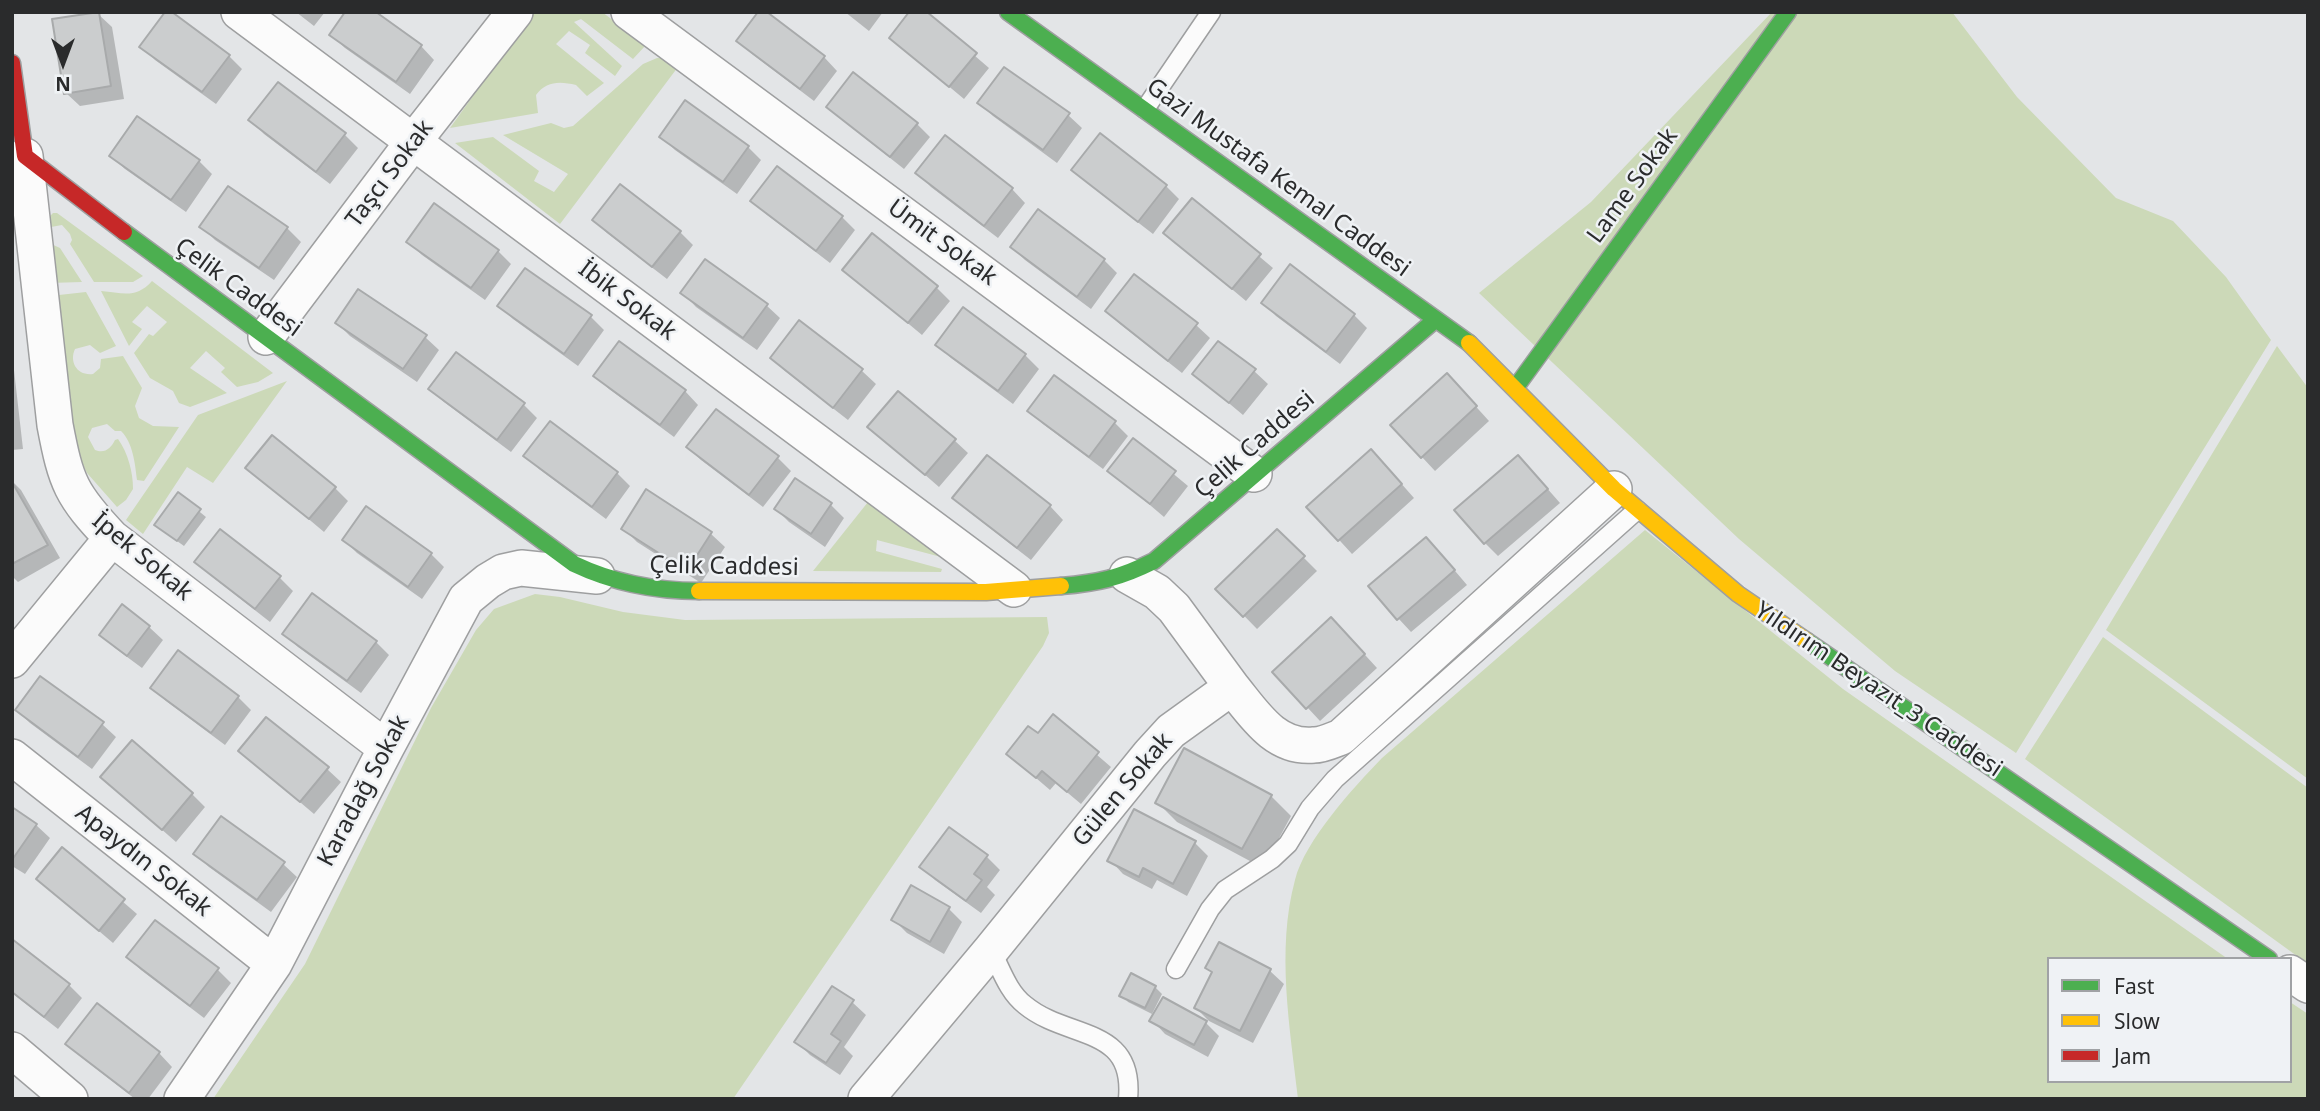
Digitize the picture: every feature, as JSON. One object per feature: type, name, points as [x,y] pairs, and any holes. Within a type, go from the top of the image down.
[{"type":"street","name":"İbik Sokak","points":[[239,12],[1014,589]]},
{"type":"street","name":"Taşcı Sokak","points":[[267,337],[413,142],[515,12]]},
{"type":"street","name":"Ümit Sokak","points":[[629,12],[1254,474]]},
{"type":"street","name":"Gazi Mustafa Kemal Caddesi","points":[[1008,12],[1475,347],[1516,387]]},
{"type":"street","name":"Lame Sokak","points":[[1516,387],[1788,12]]},
{"type":"street","points":[[12,63],[25,156]]},
{"type":"street","name":"Çelik Caddesi","points":[[25,156],[55,181],[574,564],[597,576],[637,588],[678,591],[986,592],[1093,583],[1127,575],[1154,561],[1435,320]]},
{"type":"street","name":"İpek Sokak","points":[[25,156],[55,425],[62,466],[71,489],[112,538],[386,748]]},
{"type":"street","name":"Yıldırım Beyazıt_3 Caddesi","points":[[1516,387],[1551,426],[1625,499],[1738,594],[2266,957]]},
{"type":"street","points":[[1127,575],[1157,592],[1174,608],[1232,687],[1272,735],[1293,744],[1316,746],[1341,737],[1625,499]]},
{"type":"street","points":[[12,660],[112,538]]},
{"type":"street","name":"Karadağ Sokak","points":[[182,1099],[274,964],[466,599],[476,589],[503,572],[521,568],[597,576]]},
{"type":"street","name":"Gülen Sokak","points":[[866,1099],[1150,754],[1171,731],[1232,687]]},
{"type":"street","name":"Apaydın Sokak","points":[[12,757],[274,964]]},
{"type":"street","points":[[2292,975],[2308,985]]},
{"type":"street","points":[[12,1050],[60,1096]]},
{"type":"lane","points":[[1144,109],[1211,12]]},
{"type":"lane","points":[[1176,969],[1210,909],[1225,890],[1272,859],[1288,844],[1310,808],[1335,779],[1625,499]]},
{"type":"lane","points":[[991,950],[1010,989],[1026,1006],[1076,1031],[1108,1043],[1124,1059],[1129,1078],[1128,1099]]},
{"type":"green space","points":[[533,12],[602,12],[646,45],[633,59],[581,19],[574,22],[622,66],[615,76],[585,53],[590,45],[569,31],[556,44],[604,83],[587,96],[576,85],[549,85],[536,95],[538,113],[450,128]]},
{"type":"green space","points":[[1772,12],[1952,12],[2017,97],[2116,198],[2173,221],[2226,277],[2271,340],[2016,753],[1895,671],[1739,539],[1479,293],[1591,202]]},
{"type":"green space","points":[[657,58],[667,58],[678,67],[560,224],[455,143],[493,137],[539,171],[534,181],[554,192],[568,174],[503,135],[551,123],[564,128],[573,126],[643,64]]},
{"type":"green space","points":[[53,213],[57,213],[143,276],[133,282],[94,282],[70,244],[70,234],[62,225],[51,227],[47,233],[49,243],[60,248],[82,282],[49,283],[44,222]]},
{"type":"green space","points":[[152,281],[273,373],[258,382],[237,387],[221,372],[225,368],[206,351],[190,368],[227,393],[190,407],[179,403],[173,391],[150,378],[134,353],[149,334],[153,336],[167,322],[147,306],[132,322],[142,329],[129,346],[101,291],[135,293]]},
{"type":"green space","points":[[86,292],[116,346],[100,353],[90,345],[75,349],[73,359],[76,367],[83,373],[93,374],[100,368],[101,359],[123,356],[142,388],[135,406],[139,418],[153,426],[179,427],[144,481],[137,480],[131,447],[121,431],[115,431],[107,424],[92,428],[88,437],[95,450],[107,450],[118,439],[125,450],[133,489],[117,507],[87,473],[73,444],[50,296]]},
{"type":"green space","points":[[2277,346],[2308,388],[2308,779],[2106,630]]},
{"type":"green space","points":[[287,381],[213,483],[187,467],[143,534],[126,520],[198,415]]},
{"type":"green space","points":[[868,502],[941,557],[877,540],[876,551],[942,569],[941,572],[813,571]]},
{"type":"green space","points":[[1645,530],[1843,689],[2225,957],[2047,957],[2047,1083],[2292,1083],[2292,1003],[2308,1014],[2308,1099],[1298,1099],[1285,961],[1289,907],[1295,880],[1300,864],[1320,831],[1382,758]]},
{"type":"green space","points":[[535,594],[623,612],[685,620],[1047,617],[1049,633],[1043,646],[733,1099],[213,1099],[305,964],[431,708],[476,630],[494,609]]},
{"type":"green space","points":[[2103,637],[2308,788],[2308,964],[2025,759]]},
{"type":"building","points":[[99,12],[111,86],[64,94],[52,19]]},
{"type":"building","points":[[165,12],[172,12],[230,55],[202,92],[139,47]]},
{"type":"building","points":[[345,12],[376,12],[422,45],[396,82],[329,35]]},
{"type":"building","points":[[758,12],[767,12],[825,56],[800,89],[736,41]]},
{"type":"building","points":[[909,12],[927,12],[977,53],[949,87],[889,38]]},
{"type":"building","points":[[1004,67],[1070,113],[1043,150],[977,103]]},
{"type":"building","points":[[853,72],[918,123],[890,157],[826,107]]},
{"type":"building","points":[[278,82],[346,133],[316,172],[248,120]]},
{"type":"building","points":[[685,100],[749,146],[723,182],[659,137]]},
{"type":"building","points":[[137,116],[200,160],[171,200],[109,156]]},
{"type":"building","points":[[1100,133],[1167,185],[1138,222],[1071,170]]},
{"type":"building","points":[[945,135],[1013,188],[984,226],[915,173]]},
{"type":"building","points":[[777,166],[843,216],[816,251],[750,201]]},
{"type":"building","points":[[620,184],[681,231],[652,267],[592,220]]},
{"type":"building","points":[[228,186],[288,227],[259,268],[199,227]]},
{"type":"building","points":[[1192,198],[1261,254],[1232,289],[1163,233]]},
{"type":"building","points":[[434,203],[499,250],[471,288],[406,242]]},
{"type":"building","points":[[1038,209],[1105,259],[1077,297],[1010,247]]},
{"type":"building","points":[[872,233],[938,286],[908,323],[842,270]]},
{"type":"building","points":[[705,259],[768,304],[743,338],[680,293]]},
{"type":"building","points":[[1290,264],[1355,314],[1326,352],[1261,303]]},
{"type":"building","points":[[525,268],[592,315],[564,354],[497,306]]},
{"type":"building","points":[[1134,274],[1198,323],[1168,361],[1105,311]]},
{"type":"building","points":[[358,289],[427,335],[403,369],[335,323]]},
{"type":"building","points":[[963,307],[1026,354],[998,391],[935,345]]},
{"type":"building","points":[[799,320],[863,369],[833,408],[770,358]]},
{"type":"building","points":[[619,341],[686,390],[660,425],[593,376]]},
{"type":"building","points":[[1218,341],[1256,369],[1229,403],[1192,374]]},
{"type":"building","points":[[456,352],[525,403],[497,440],[428,389]]},
{"type":"building","points":[[1447,373],[1477,406],[1421,458],[1390,425]]},
{"type":"building","points":[[1054,375],[1116,421],[1089,457],[1027,411]]},
{"type":"building","points":[[898,391],[956,439],[925,475],[867,427]]},
{"type":"building","points":[[716,409],[779,456],[749,495],[686,447]]},
{"type":"building","points":[[550,421],[618,472],[592,507],[523,456]]},
{"type":"building","points":[[272,435],[336,487],[309,519],[245,468]]},
{"type":"building","points":[[1133,438],[1176,471],[1150,504],[1107,471]]},
{"type":"building","points":[[1371,449],[1402,484],[1338,541],[1306,507]]},
{"type":"building","points":[[987,455],[1051,505],[1017,548],[952,498]]},
{"type":"building","points":[[1518,455],[1548,489],[1484,544],[1454,510]]},
{"type":"building","points":[[795,478],[832,503],[811,534],[774,509]]},
{"type":"building","points":[[12,482],[48,545],[12,564]]},
{"type":"building","points":[[646,489],[712,532],[687,571],[621,529]]},
{"type":"building","points":[[178,492],[201,509],[177,541],[154,525]]},
{"type":"building","points":[[366,506],[432,553],[408,587],[342,540]]},
{"type":"building","points":[[220,529],[281,576],[255,609],[194,562]]},
{"type":"building","points":[[1277,529],[1305,556],[1243,617],[1215,589]]},
{"type":"building","points":[[1426,537],[1455,570],[1397,620],[1368,586]]},
{"type":"building","points":[[312,593],[377,641],[347,681],[282,634]]},
{"type":"building","points":[[122,604],[150,626],[127,656],[99,635]]},
{"type":"building","points":[[1331,617],[1365,654],[1306,709],[1272,672]]},
{"type":"building","points":[[178,650],[239,696],[211,733],[150,688]]},
{"type":"building","points":[[40,676],[104,722],[78,757],[15,710]]},
{"type":"building","points":[[1053,714],[1099,752],[1067,792],[1042,771],[1036,778],[1006,754],[1028,726],[1038,733]]},
{"type":"building","points":[[266,717],[329,767],[300,802],[238,751]]},
{"type":"building","points":[[132,740],[193,793],[162,830],[100,777]]},
{"type":"building","points":[[1184,748],[1272,795],[1242,849],[1155,803]]},
{"type":"building","points":[[12,807],[37,824],[12,860]]},
{"type":"building","points":[[1134,809],[1196,841],[1173,884],[1143,868],[1139,877],[1107,861]]},
{"type":"building","points":[[221,816],[285,862],[257,900],[193,854]]},
{"type":"building","points":[[949,827],[988,855],[974,874],[982,880],[966,901],[919,867]]},
{"type":"building","points":[[62,847],[125,899],[99,931],[36,879]]},
{"type":"building","points":[[911,885],[950,907],[930,942],[891,920]]},
{"type":"building","points":[[155,920],[219,968],[190,1006],[126,957]]},
{"type":"building","points":[[12,939],[70,984],[44,1017],[12,992]]},
{"type":"building","points":[[1219,942],[1271,969],[1240,1031],[1194,1008],[1212,972],[1205,968]]},
{"type":"building","points":[[1131,973],[1156,986],[1145,1008],[1119,996]]},
{"type":"building","points":[[832,986],[854,1000],[831,1034],[841,1041],[826,1063],[794,1042]]},
{"type":"building","points":[[1163,997],[1207,1021],[1194,1045],[1149,1021]]},
{"type":"building","points":[[97,1003],[160,1052],[129,1093],[65,1044]]},
{"type":"traffic: fast","points":[[1008,12],[1469,343]]},
{"type":"traffic: fast","points":[[1516,387],[1788,12]]},
{"type":"traffic: fast","points":[[124,232],[574,564],[635,585],[699,591]]},
{"type":"traffic: fast","points":[[1061,586],[1109,579],[1154,561],[1435,320]]},
{"type":"traffic: fast","points":[[1807,641],[2266,957]]},
{"type":"traffic: slow","points":[[1469,343],[1614,489],[1738,594],[1807,641]]},
{"type":"traffic: slow","points":[[699,591],[986,592],[1061,586]]},
{"type":"traffic: jam","points":[[12,63],[25,156],[124,232]]}]
